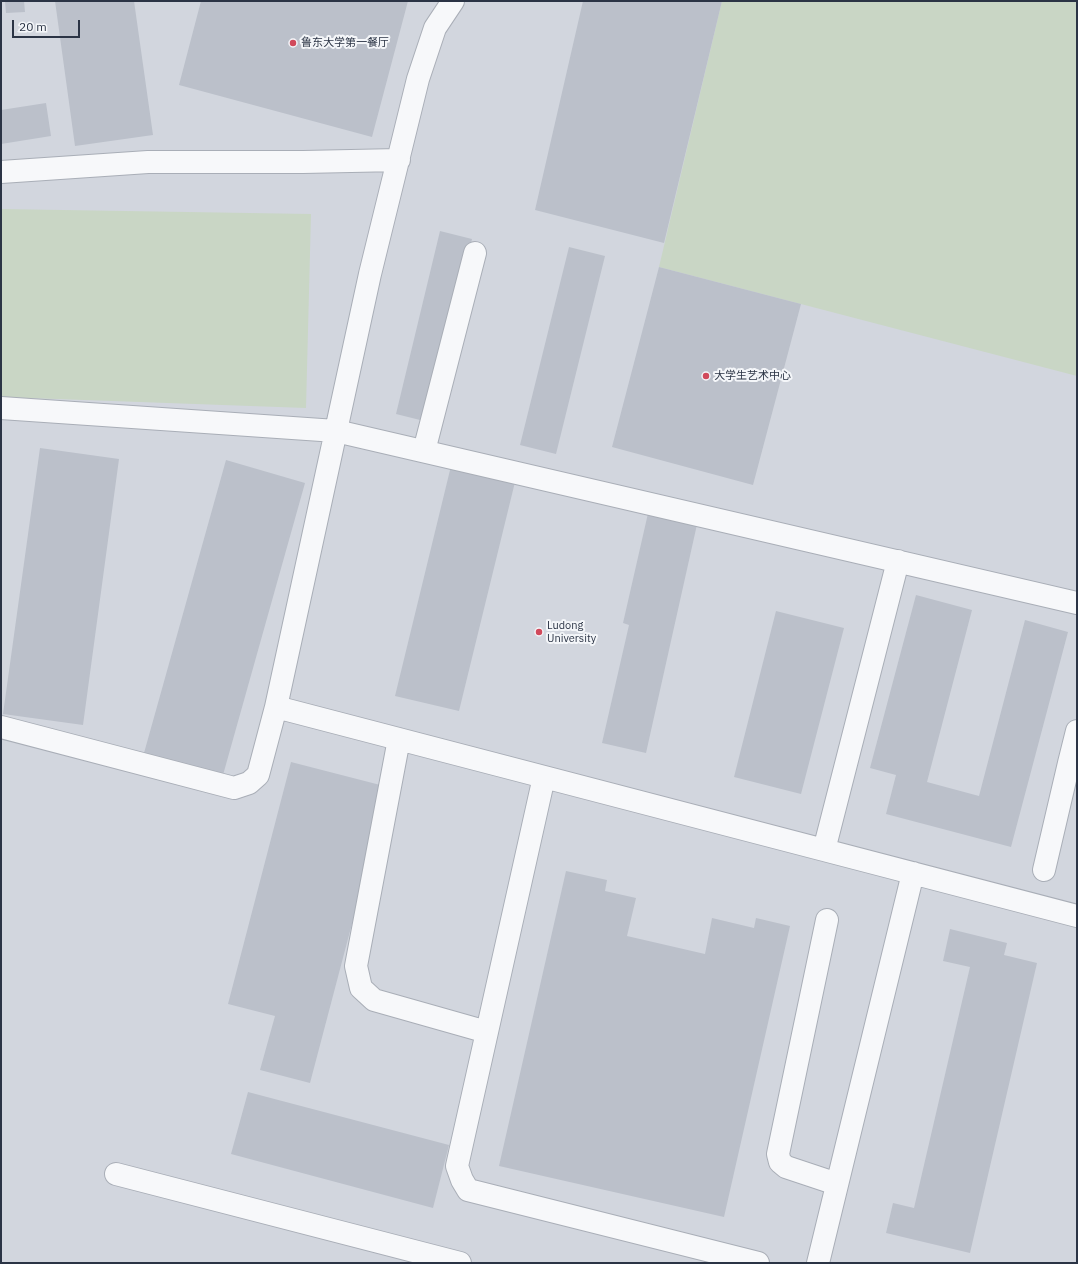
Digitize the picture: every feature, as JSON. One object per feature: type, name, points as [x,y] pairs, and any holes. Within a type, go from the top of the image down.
[{"type":"lane","points":[[1,727],[234,788],[249,783],[258,775],[276,707],[370,274],[418,78],[435,28],[453,1]]},
{"type":"lane","points":[[1,172],[148,162],[303,162],[399,160]]},
{"type":"lane","points":[[424,451],[475,252]]},
{"type":"lane","points":[[1,408],[336,430],[1077,603]]},
{"type":"lane","points":[[824,850],[898,561]]},
{"type":"lane","points":[[276,707],[1077,916]]},
{"type":"lane","points":[[1044,870],[1073,764],[1077,731]]},
{"type":"lane","points":[[399,739],[356,966],[361,988],[374,1000],[487,1032]]},
{"type":"lane","points":[[544,777],[457,1166],[462,1180],[468,1190],[758,1263]]},
{"type":"lane","points":[[818,1263],[913,873]]},
{"type":"lane","points":[[827,920],[778,1154],[780,1162],[786,1167],[837,1184]]},
{"type":"lane","points":[[116,1174],[460,1263]]},
{"type":"shaded area","name":"Ludong University","points":[[1,1],[1077,1],[1077,1263],[1,1263]]},
{"type":"green space","points":[[722,1],[1077,1],[1077,376],[659,267]]},
{"type":"green space","points":[[1,209],[311,214],[306,408],[1,397]]},
{"type":"building","points":[[5,1],[24,1],[25,12],[6,13]]},
{"type":"building","points":[[55,1],[134,1],[153,135],[75,146]]},
{"type":"building","name":"鲁东大学第一餐厅","points":[[201,1],[408,1],[372,137],[179,85]]},
{"type":"building","points":[[583,1],[722,1],[664,243],[535,210]]},
{"type":"building","points":[[46,103],[51,136],[1,144],[1,110]]},
{"type":"building","points":[[440,231],[472,239],[428,422],[396,414]]},
{"type":"building","points":[[569,247],[605,256],[556,454],[520,445]]},
{"type":"building","name":"大学生艺术中心","points":[[659,267],[801,304],[753,485],[612,447]]},
{"type":"building","points":[[40,448],[119,459],[83,725],[3,714]]},
{"type":"building","points":[[226,460],[305,483],[223,775],[144,753]]},
{"type":"building","points":[[451,466],[515,482],[459,711],[395,696]]},
{"type":"building","points":[[649,509],[698,520],[646,753],[602,743],[629,625],[623,623]]},
{"type":"building","points":[[916,595],[972,610],[927,782],[979,796],[1025,620],[1068,632],[1011,847],[886,814],[896,775],[870,768]]},
{"type":"building","points":[[776,611],[844,628],[801,794],[734,777]]},
{"type":"building","points":[[291,762],[388,787],[310,1083],[260,1070],[275,1016],[228,1004]]},
{"type":"building","points":[[566,871],[607,880],[605,891],[636,898],[627,936],[705,954],[712,918],[754,928],[756,918],[790,926],[724,1217],[499,1166]]},
{"type":"building","points":[[950,929],[1007,943],[1004,955],[1037,963],[970,1253],[886,1233],[893,1203],[914,1208],[970,967],[943,961]]},
{"type":"building","points":[[248,1092],[449,1145],[433,1208],[231,1154]]},
{"type":"place","name":"鲁东大学第一餐厅","points":[[293,43]]},
{"type":"place","name":"大学生艺术中心","points":[[706,376]]},
{"type":"place","name":"Ludong University","points":[[539,632]]}]
